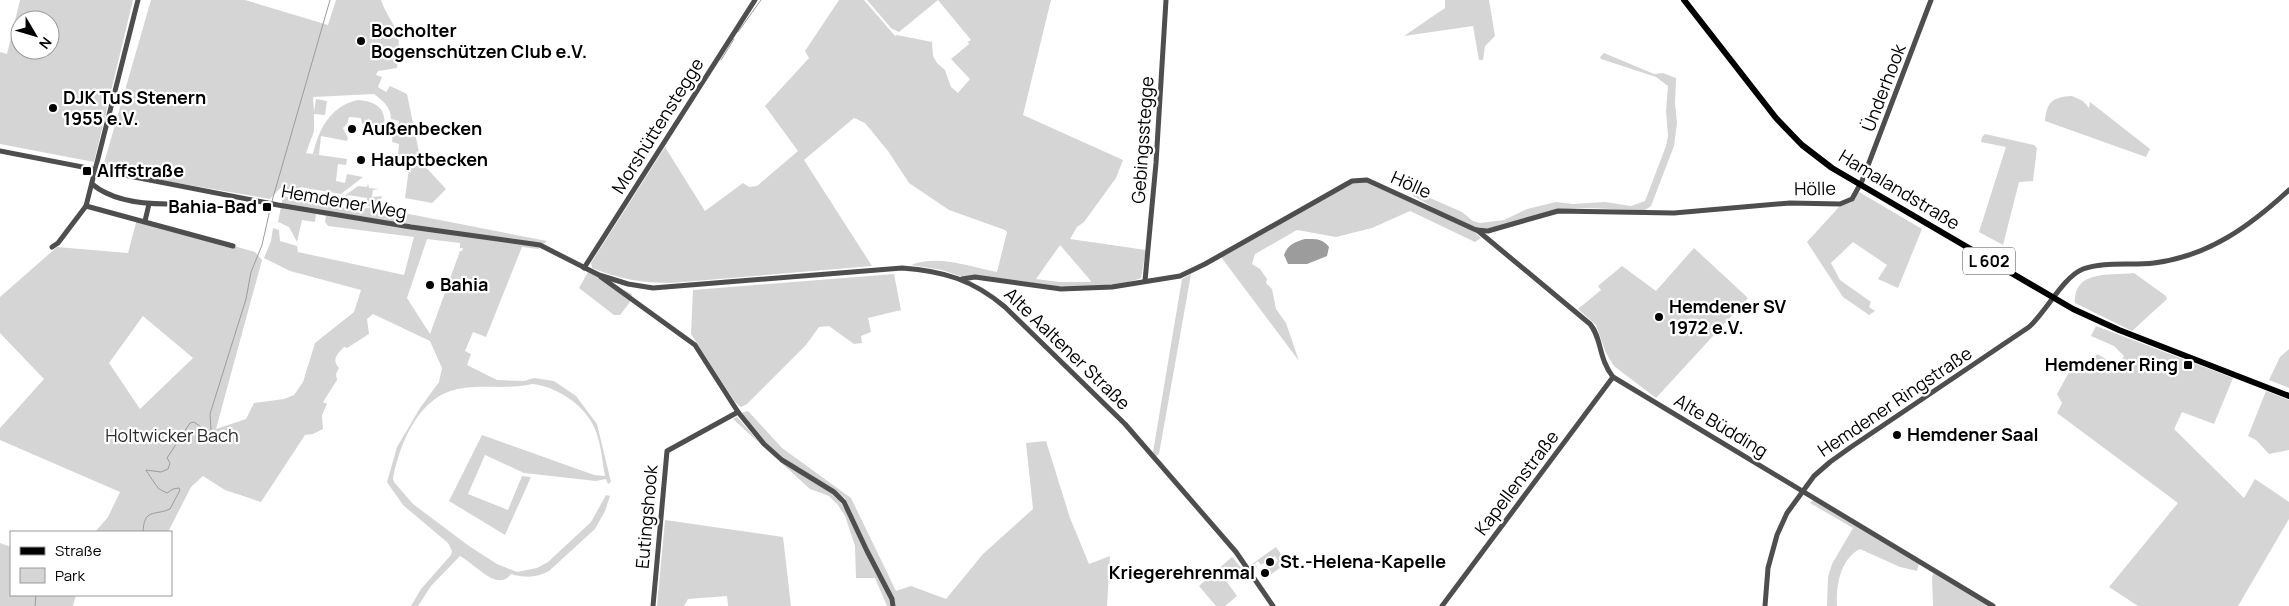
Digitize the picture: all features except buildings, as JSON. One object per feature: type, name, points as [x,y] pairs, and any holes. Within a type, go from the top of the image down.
[{"type":"main road","name":"Hamalandstraße","points":[[1684,0],[1788,132],[1832,168],[2054,299],[2119,330],[2289,396]]},
{"type":"street","points":[[52,247],[58,243],[86,206],[138,0]]},
{"type":"street","name":"Morshüttenstegge","points":[[584,268],[755,0]]},
{"type":"street","name":"Gebingsstegge","points":[[1145,282],[1156,163],[1166,0]]},
{"type":"street","name":"Ünderhook","points":[[1860,185],[1931,0]]},
{"type":"street","name":"Hemdener Weg","points":[[0,151],[266,203],[410,227],[540,245],[584,268]]},
{"type":"street","name":"Hölle","points":[[962,279],[975,277],[1062,289],[1112,287],[1180,276],[1194,270],[1352,181],[1360,179],[1367,180],[1408,197],[1476,230],[1488,232],[1558,211],[1674,213],[1790,203],[1840,204],[1852,199],[1860,185]]},
{"type":"street","points":[[92,184],[107,194],[149,204],[166,204]]},
{"type":"street","name":"Hemdener Ringstraße","points":[[1765,606],[1768,568],[1775,542],[1788,512],[1802,491],[1830,462],[2028,327],[2054,299],[2069,278],[2083,269],[2154,263],[2171,260],[2211,247],[2256,219],[2289,190]]},
{"type":"street","points":[[145,221],[149,204]]},
{"type":"street","points":[[86,206],[233,246]]},
{"type":"street","points":[[1476,230],[1590,324],[1596,334],[1605,367],[1613,377]]},
{"type":"street","name":"Alte Aaltener Straße","points":[[584,268],[599,276],[628,284],[653,288],[902,268],[941,273],[962,279],[993,297],[1005,307],[1125,424],[1236,552],[1273,606]]},
{"type":"street","points":[[599,276],[695,345],[738,412],[764,444],[782,460],[834,492],[844,502],[892,599],[893,606]]},
{"type":"street","name":"Alte Büdding","points":[[1613,377],[1992,606]]},
{"type":"street","name":"Kapellenstraße","points":[[1442,606],[1613,377]]},
{"type":"street","name":"Eutingshook","points":[[653,606],[667,451],[738,412]]},
{"type":"green space","name":"DJK TuS Stenern 1955 e.V.","points":[[20,0],[133,0],[94,162],[0,144],[0,52],[7,54],[10,42],[10,60],[60,60],[60,10],[18,10]]},
{"type":"green space","points":[[151,0],[245,0],[328,25],[336,0],[381,0],[397,32],[399,48],[397,68],[378,71],[376,75],[382,77],[378,87],[386,92],[390,86],[407,94],[421,162],[446,189],[432,203],[405,198],[409,168],[397,165],[399,144],[392,142],[393,132],[397,132],[399,121],[391,119],[388,108],[374,94],[313,97],[314,112],[316,99],[327,101],[325,115],[314,114],[314,131],[306,153],[347,159],[346,165],[338,164],[336,181],[345,183],[347,174],[363,177],[341,194],[300,187],[299,192],[294,191],[287,195],[283,193],[286,182],[270,199],[102,170]]},
{"type":"green space","points":[[839,0],[864,0],[895,36],[932,42],[933,56],[937,63],[945,70],[951,87],[958,93],[970,79],[951,59],[969,44],[968,42],[971,40],[938,0],[1051,0],[1023,115],[1123,160],[1116,178],[1084,222],[1077,227],[1070,239],[1146,250],[1141,278],[1122,284],[1102,287],[1058,286],[975,275],[962,277],[942,270],[911,265],[921,262],[943,261],[997,272],[1007,232],[949,210],[909,183],[888,151],[865,123],[854,118],[804,160],[872,266],[671,283],[631,280],[592,268],[591,263],[665,147],[705,211],[743,183],[749,187],[757,186],[798,151],[765,106],[809,58],[805,51]],"holes":[[[1060,245],[1091,281],[1060,282],[1036,279]]]},
{"type":"green space","points":[[867,0],[938,0],[899,32],[891,28]]},
{"type":"green space","points":[[1445,0],[1489,0],[1495,36],[1485,46],[1483,60],[1479,60],[1473,26],[1404,36],[1445,8]]},
{"type":"green space","points":[[1604,53],[1654,74],[1663,73],[1676,78],[1675,103],[1677,123],[1674,146],[1651,206],[1645,210],[1589,208],[1557,210],[1507,225],[1479,228],[1463,223],[1413,196],[1414,191],[1462,212],[1473,221],[1480,223],[1504,220],[1527,209],[1556,202],[1573,204],[1605,202],[1631,206],[1645,201],[1668,136],[1666,110],[1668,86],[1656,77],[1601,59],[1600,57]]},
{"type":"green space","points":[[2072,96],[2083,101],[2089,108],[2090,102],[2150,149],[2146,157],[2045,121],[2047,109],[2055,99]]},
{"type":"green space","points":[[358,100],[370,102],[382,110],[384,127],[371,126],[368,118],[368,123],[362,124],[361,118],[349,117],[347,124],[343,128],[348,138],[347,141],[321,136],[319,155],[313,154],[322,128],[327,120],[340,107]]},
{"type":"green space","points":[[1985,134],[2034,145],[2037,148],[2033,181],[2019,182],[2003,245],[1979,232],[2006,147],[1981,142]]},
{"type":"green space","points":[[1367,182],[1473,231],[1481,238],[1475,242],[1410,211],[1372,228],[1336,237],[1297,230],[1255,254],[1252,264],[1260,269],[1267,279],[1266,283],[1272,289],[1276,309],[1286,323],[1299,361],[1221,257],[1353,183]]},
{"type":"green space","points":[[368,183],[369,188],[379,189],[373,190],[372,197],[382,196],[378,203],[367,206],[367,198],[347,195],[346,200],[340,199],[358,186],[367,187]]},
{"type":"green space","points":[[1859,192],[1922,229],[1898,288],[1878,279],[1887,265],[1853,242],[1831,263],[1840,280],[1871,302],[1869,307],[1875,311],[1869,315],[1843,297],[1807,242],[1839,207],[1852,202]]},
{"type":"green space","points":[[283,196],[356,210],[373,207],[547,241],[538,249],[522,247],[486,337],[473,332],[465,351],[471,354],[467,365],[497,380],[524,381],[534,378],[554,381],[576,396],[597,424],[611,482],[608,484],[606,479],[596,481],[524,473],[485,455],[468,494],[508,510],[522,476],[531,477],[505,535],[449,501],[482,435],[594,475],[605,476],[600,445],[594,427],[583,411],[559,392],[541,385],[532,384],[514,387],[458,389],[444,393],[432,401],[422,411],[406,436],[393,478],[394,482],[413,504],[469,546],[497,564],[517,572],[537,568],[548,562],[591,522],[606,495],[610,496],[605,511],[595,529],[549,571],[531,577],[511,574],[506,579],[500,580],[486,575],[460,556],[431,586],[418,606],[411,606],[421,589],[451,555],[452,551],[448,543],[403,505],[387,482],[397,447],[420,408],[439,382],[442,368],[430,341],[373,314],[367,319],[369,334],[347,348],[344,347],[335,359],[339,368],[336,374],[337,380],[323,402],[327,404],[322,415],[323,429],[313,434],[305,435],[261,502],[225,490],[203,476],[191,487],[169,531],[96,531],[108,517],[120,492],[0,440],[0,428],[44,379],[0,333],[0,297],[57,247],[128,253],[137,219],[255,252],[262,260],[216,429],[246,419],[254,403],[284,399],[294,395],[303,382],[315,343],[354,312],[361,290],[290,271],[264,258],[271,241],[273,228],[279,230],[280,241],[297,246],[298,252],[404,275],[414,237],[328,226],[325,222],[326,216],[316,214],[315,222],[302,220],[297,242],[289,227],[278,222]],"holes":[[[427,239],[460,243],[460,248],[463,248],[460,251],[430,334],[407,298]],[[143,316],[193,358],[140,409],[109,363]]]},
{"type":"green space","name":"Hemdener SV 1972 e.V.","points":[[1694,248],[1748,298],[1656,398],[1614,366],[1606,353],[1596,325],[1578,309],[1601,290],[1598,286],[1622,266],[1656,291]]},
{"type":"green space","points":[[588,272],[632,294],[630,302],[620,315],[614,315],[579,288]]},
{"type":"green space","points":[[2134,273],[2166,296],[2167,299],[2132,331],[2075,303],[2076,292],[2080,284],[2087,279],[2095,276]]},
{"type":"green space","points":[[894,274],[901,310],[868,318],[871,332],[861,336],[862,343],[854,344],[829,326],[819,327],[806,345],[747,404],[741,407],[735,402],[691,334],[693,290]]},
{"type":"green space","points":[[1191,274],[1159,454],[1156,456],[1153,452],[1182,279]]},
{"type":"green space","points":[[2096,326],[2233,378],[2214,424],[2182,412],[2174,429],[2244,498],[2255,479],[2289,502],[2289,519],[2238,606],[2138,606],[2109,587],[2178,503],[2057,413],[2062,403],[2057,394],[2073,365],[2079,369],[2085,361],[2090,364],[2097,354],[2118,366],[2124,356],[2114,346],[2091,336]]},
{"type":"green space","points":[[2289,349],[2289,388],[2269,380],[2280,357]]},
{"type":"green space","points":[[2266,391],[2289,400],[2289,450],[2269,454],[2256,440],[2248,436]]},
{"type":"green space","points":[[748,411],[782,448],[851,498],[896,591],[911,586],[946,599],[983,554],[1033,509],[1026,443],[1046,441],[1070,518],[1089,564],[1110,556],[1107,606],[887,606],[875,578],[856,578],[855,546],[845,516],[838,505],[829,496],[810,489],[733,419],[737,417],[759,442],[835,494],[849,516],[865,550],[869,550],[845,498],[790,463],[769,446],[744,420],[741,413]]},
{"type":"green space","points":[[1814,500],[1919,564],[1917,571],[1900,567],[1860,549],[1848,559],[1844,566],[1837,590],[1837,606],[1827,606],[1828,577],[1832,564],[1853,528],[1810,503]]},
{"type":"green space","points":[[665,520],[783,537],[791,606],[728,606],[727,596],[688,599],[684,606],[657,606]]},
{"type":"green space","points":[[0,543],[10,547],[10,596],[76,596],[73,606],[0,606]]},
{"type":"green space","points":[[1276,547],[1287,563],[1263,580],[1259,573],[1262,571],[1266,574],[1266,566],[1278,561],[1275,556],[1261,565],[1258,561],[1255,563],[1257,567],[1255,569],[1252,564]]},
{"type":"green space","points":[[1232,557],[1243,570],[1227,582],[1237,596],[1225,606],[1216,606],[1199,586]]},
{"type":"green space","points":[[1934,572],[1992,606],[1933,606],[1932,577]]},
{"type":"shaded area","points":[[1305,239],[1324,242],[1329,247],[1327,256],[1307,264],[1288,264],[1284,255],[1288,248],[1295,242]]},
{"type":"waterway","name":"Holtwicker Bach","points":[[272,201],[330,0]]},
{"type":"waterway","points":[[738,32],[761,0]]},
{"type":"waterway","points":[[721,60],[734,39]]},
{"type":"waterway","name":"Holtwicker Bach","points":[[143,531],[145,519],[151,514],[170,509],[180,490],[179,488],[173,489],[167,493],[159,489],[146,470],[161,472],[168,469],[170,463],[167,458],[190,423],[194,422],[201,427],[203,433],[211,430],[210,414],[246,299],[251,272],[262,245],[271,205]]},
{"type":"waterway","name":"Holtwicker Bach","points":[[35,606],[36,596]]},
{"type":"place","name":"Bocholter Bogenschützen Club e.V.","points":[[361,41]]},
{"type":"place","name":"DJK TuS Stenern 1955 e.V.","points":[[53,108]]},
{"type":"place","name":"Außenbecken","points":[[352,129]]},
{"type":"place","name":"Hauptbecken","points":[[361,160]]},
{"type":"place","name":"Alffstraße","points":[[87,171]]},
{"type":"place","name":"Bahia-Bad","points":[[267,207]]},
{"type":"place","name":"Bahia","points":[[430,285]]},
{"type":"place","name":"Hemdener SV 1972 e.V.","points":[[1659,317]]},
{"type":"place","name":"Hemdener Ring","points":[[2188,365]]},
{"type":"place","name":"Hemdener Saal","points":[[1897,435]]},
{"type":"place","name":"St.-Helena-Kapelle","points":[[1270,562]]},
{"type":"place","name":"Kriegerehrenmal","points":[[1265,573]]}]
